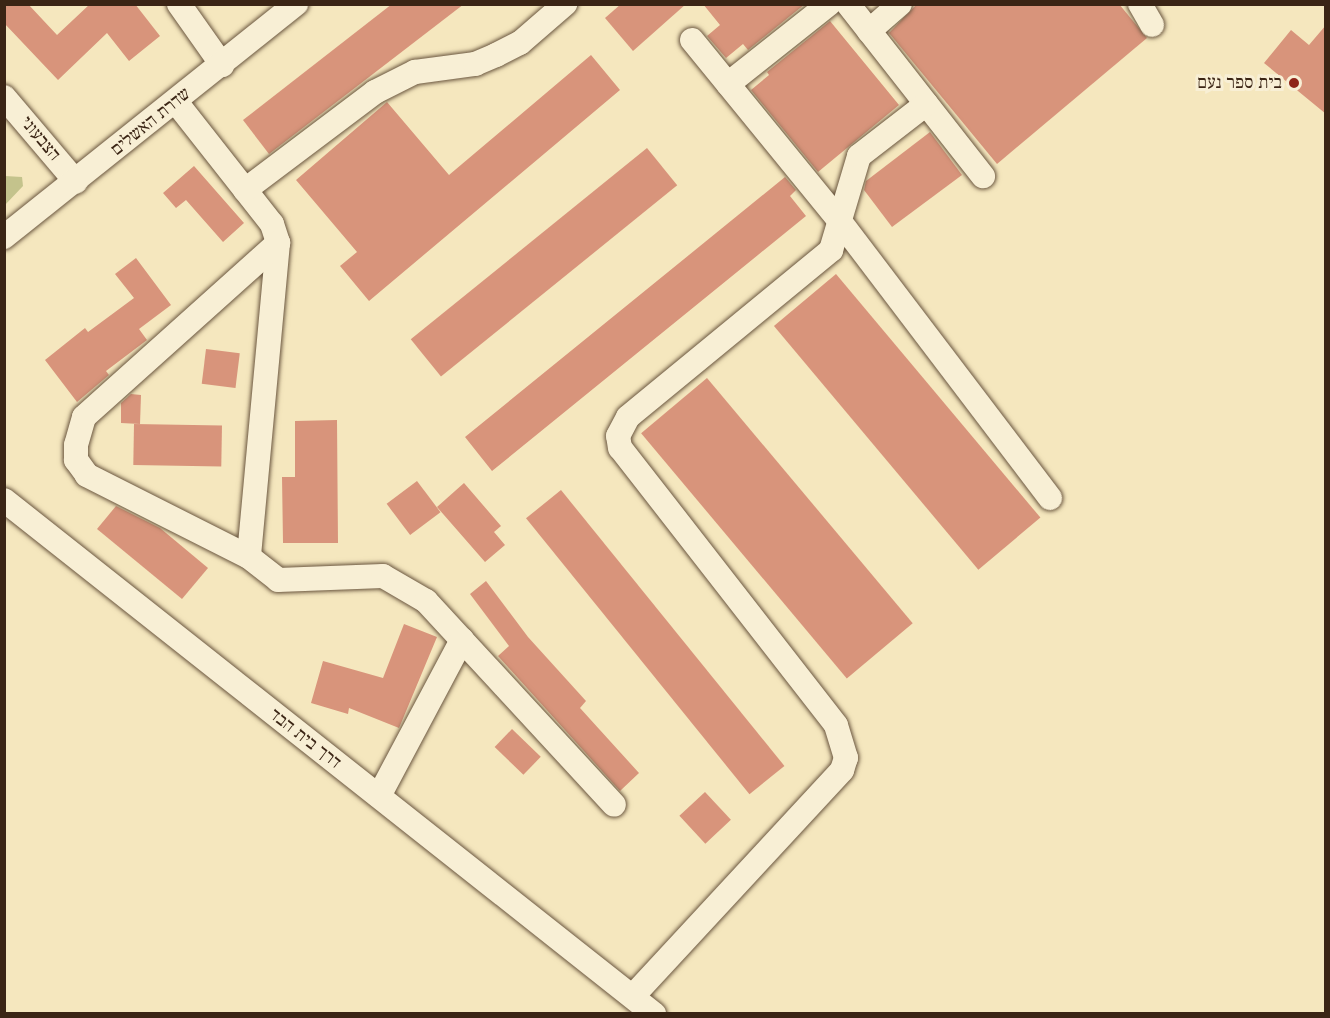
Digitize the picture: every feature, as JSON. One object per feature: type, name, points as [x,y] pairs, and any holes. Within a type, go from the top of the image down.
[{"type":"street","points":[[180,4],[222,65]]},
{"type":"street","name":"שדרת האשלים","points":[[4,237],[76,182],[296,4]]},
{"type":"street","points":[[246,190],[375,92],[415,72],[475,63],[496,55],[520,43],[565,4]]},
{"type":"street","points":[[728,84],[829,4]]},
{"type":"street","points":[[848,4],[983,176]]},
{"type":"street","points":[[869,31],[900,4]]},
{"type":"street","points":[[1140,4],[1152,26]]},
{"type":"street","points":[[692,40],[840,220],[1050,498]]},
{"type":"street","name":"הצבעוני","points":[[4,97],[76,182]]},
{"type":"street","points":[[176,102],[272,224],[278,243],[249,557]]},
{"type":"street","points":[[633,996],[842,770],[846,758],[836,725],[620,448],[618,436],[628,417],[831,250],[859,156],[926,104]]},
{"type":"street","points":[[278,243],[84,417],[76,445],[76,460],[87,475],[249,557],[278,580],[383,576],[426,601],[614,805]]},
{"type":"street","name":"דרך בית הבד","points":[[4,500],[654,1014]]},
{"type":"street","points":[[379,796],[462,640]]},
{"type":"shaded area","points":[[5,176],[22,177],[23,186],[5,205]]},
{"type":"building","points":[[4,4],[28,4],[57,35],[90,4],[135,4],[160,36],[129,61],[107,33],[58,80],[4,23]]},
{"type":"building","points":[[392,4],[464,4],[269,154],[243,120]]},
{"type":"building","points":[[621,4],[686,4],[633,51],[605,18]]},
{"type":"building","points":[[703,4],[805,4],[748,50],[743,44],[726,58],[707,36],[720,25]]},
{"type":"building","points":[[917,4],[1119,4],[1147,38],[997,164],[889,33]]},
{"type":"building","points":[[830,21],[899,105],[818,172],[751,90],[769,75],[767,72]]},
{"type":"building","points":[[1326,25],[1326,114],[1264,63],[1291,30],[1309,45]]},
{"type":"building","points":[[591,55],[620,90],[369,301],[340,266],[357,252],[296,180],[387,102],[449,175]]},
{"type":"building","points":[[930,132],[962,175],[892,227],[864,190],[866,181]]},
{"type":"building","points":[[647,148],[677,185],[441,377],[411,339]]},
{"type":"building","points":[[194,166],[244,223],[223,242],[186,200],[176,208],[163,193]]},
{"type":"building","points":[[785,177],[796,190],[790,196],[806,216],[492,471],[465,437]]},
{"type":"building","points":[[136,258],[171,305],[139,329],[147,340],[106,371],[109,375],[77,402],[45,360],[85,328],[88,332],[134,298],[115,274]]},
{"type":"building","points":[[836,274],[1040,518],[978,570],[774,326]]},
{"type":"building","points":[[206,349],[240,353],[235,388],[202,384]]},
{"type":"building","points":[[707,378],[913,623],[847,678],[641,433]]},
{"type":"building","points":[[131,394],[141,395],[140,424],[121,423],[121,403]]},
{"type":"building","points":[[337,420],[338,543],[283,543],[282,477],[295,477],[295,421]]},
{"type":"building","points":[[134,424],[222,426],[221,467],[133,465]]},
{"type":"building","points":[[417,481],[440,512],[410,535],[387,504]]},
{"type":"building","points":[[464,483],[501,526],[494,532],[505,545],[485,562],[437,507]]},
{"type":"building","points":[[561,490],[784,766],[749,794],[526,518]]},
{"type":"building","points":[[116,506],[160,528],[208,568],[182,599],[97,529]]},
{"type":"building","points":[[486,581],[528,637],[586,701],[580,708],[639,773],[620,791],[498,656],[509,646],[470,594]]},
{"type":"building","points":[[404,624],[437,637],[399,728],[349,708],[348,714],[311,703],[323,661],[383,678]]},
{"type":"building","points":[[512,729],[541,757],[523,775],[495,747]]},
{"type":"building","points":[[705,792],[731,820],[705,844],[679,816]]},
{"type":"place","name":"בית ספר נעם","points":[[1294,83]]}]
